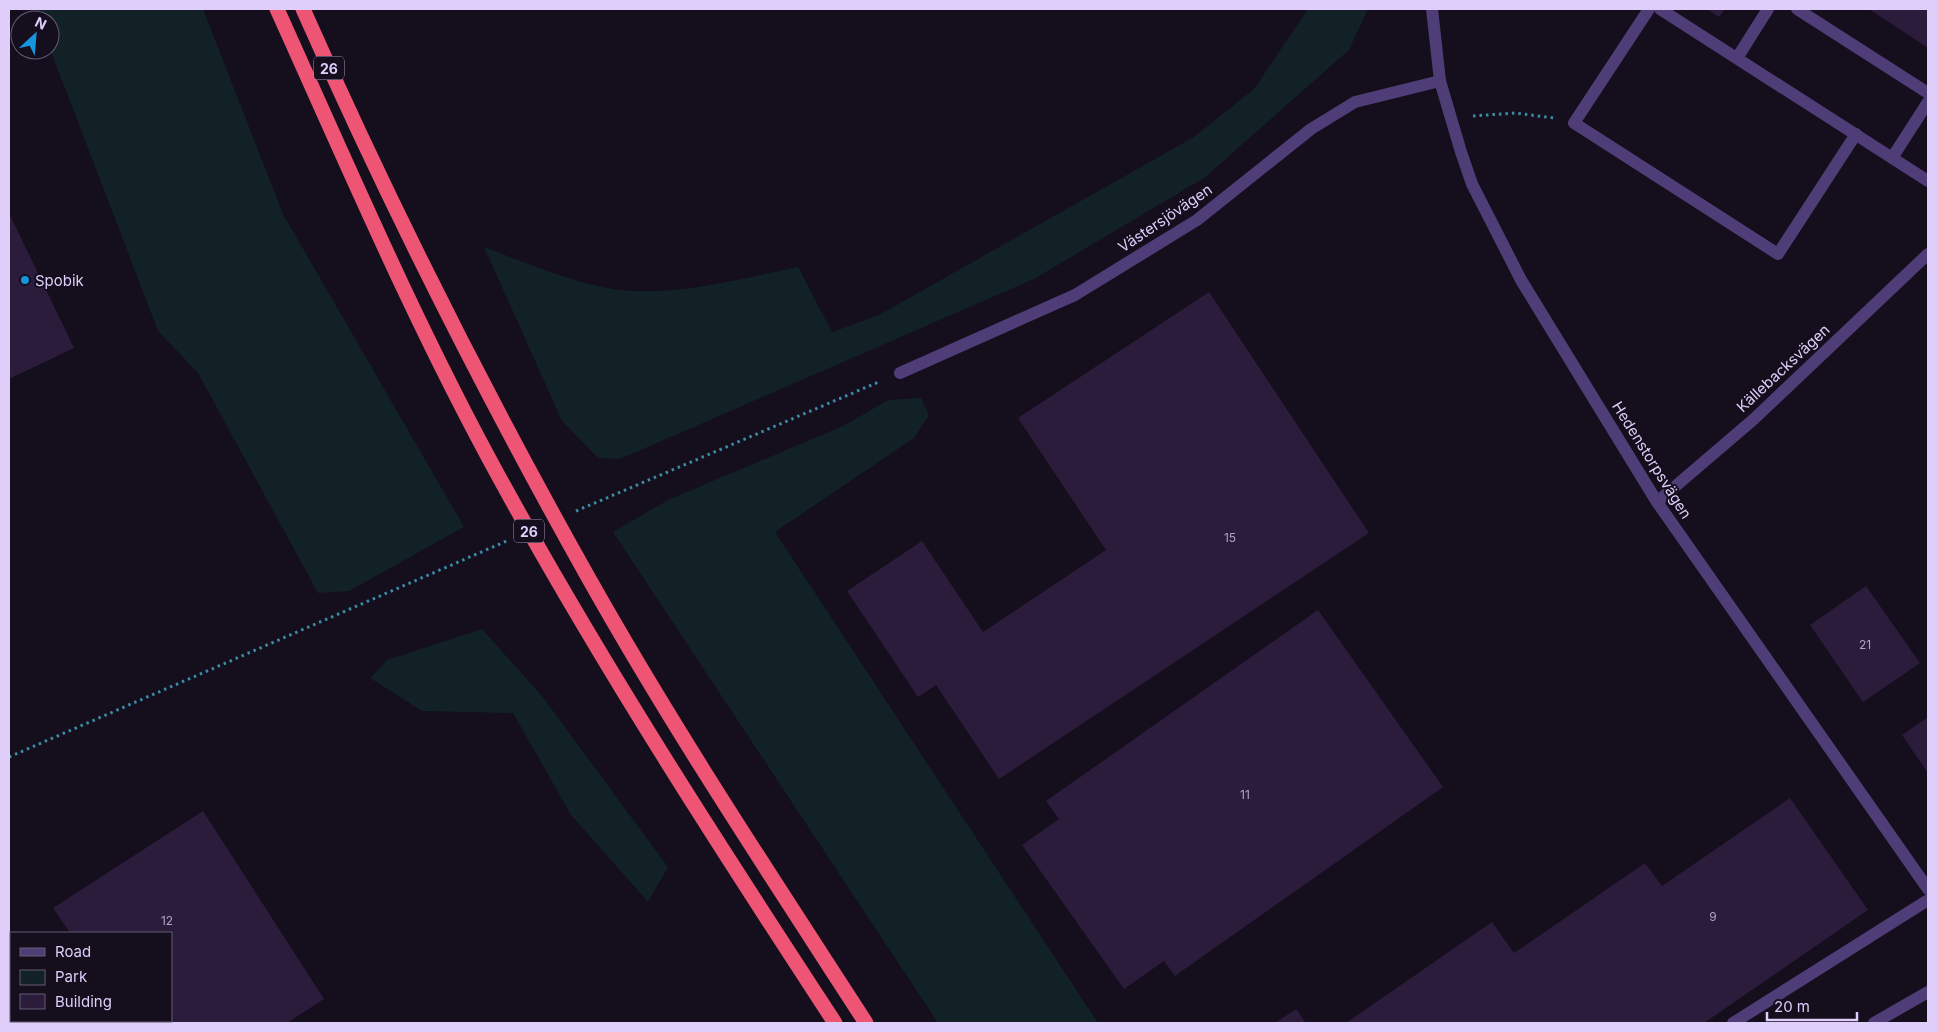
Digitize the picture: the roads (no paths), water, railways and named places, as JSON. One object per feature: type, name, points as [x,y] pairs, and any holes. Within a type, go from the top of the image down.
[{"type":"highway","name":"26","points":[[277,9],[422,328],[498,476],[563,591],[680,786],[835,1023]]},
{"type":"highway","name":"26","points":[[303,9],[356,128],[447,313],[588,578],[705,774],[866,1023]]},
{"type":"street","name":"Hedenstorpsvägen","points":[[1432,9],[1440,81],[1472,184],[1521,280],[1657,502],[1928,889]]},
{"type":"street","points":[[1649,9],[1574,123],[1778,254],[1856,134]]},
{"type":"street","points":[[1660,9],[1928,181]]},
{"type":"street","points":[[1737,58],[1768,9]]},
{"type":"street","points":[[1797,9],[1928,93]]},
{"type":"street","name":"Västersjövägen","points":[[900,373],[1074,295],[1197,220],[1311,129],[1355,102],[1440,81]]},
{"type":"street","points":[[1892,158],[1928,102]]},
{"type":"street","name":"Källebacksvägen","points":[[1657,502],[1754,419],[1928,254]]},
{"type":"street","points":[[1733,1023],[1928,900]]},
{"type":"street","points":[[1874,1023],[1928,992]]},
{"type":"place","name":"Spobik","points":[[25,280]]}]
